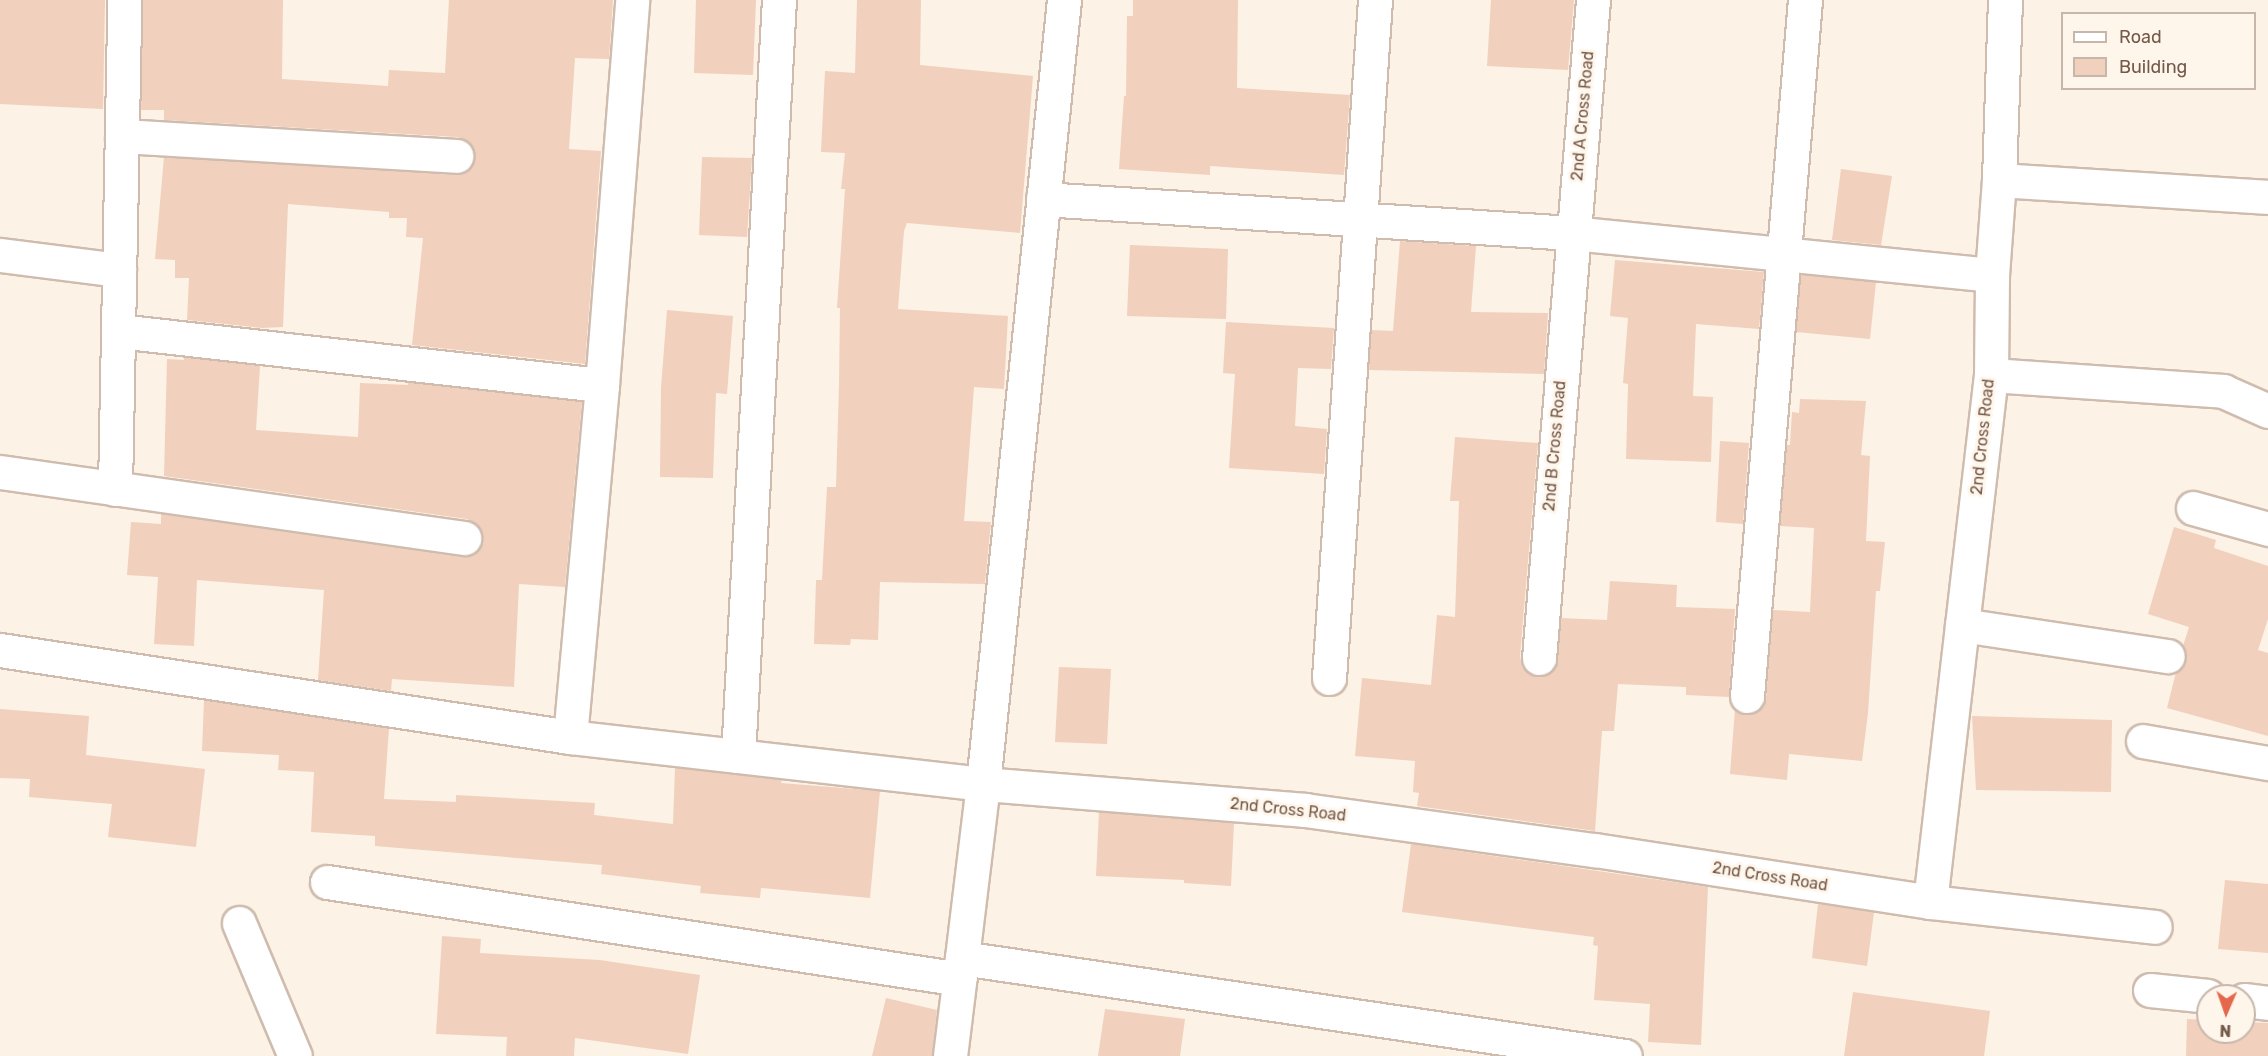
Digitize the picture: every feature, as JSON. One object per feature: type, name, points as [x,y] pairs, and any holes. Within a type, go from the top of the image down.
[{"type":"street","points":[[114,489],[124,0]]},
{"type":"street","points":[[570,737],[602,385],[632,0]]},
{"type":"street","points":[[738,756],[779,0]]},
{"type":"street","points":[[950,1056],[983,784],[1064,0]]},
{"type":"street","points":[[1329,678],[1375,0]]},
{"type":"street","name":"2nd A Cross Road","points":[[1572,233],[1593,0]]},
{"type":"street","points":[[1747,696],[1805,0]]},
{"type":"street","name":"2nd Cross Road","points":[[0,650],[570,737],[983,784],[1305,810],[1595,850],[1930,902],[1991,375],[1992,275],[1999,180],[2005,0]]},
{"type":"street","points":[[122,135],[456,156]]},
{"type":"street","points":[[1999,180],[2268,197]]},
{"type":"street","points":[[1043,199],[1572,233],[1992,275]]},
{"type":"street","name":"2nd B Cross Road","points":[[1539,658],[1572,233]]},
{"type":"street","points":[[0,255],[119,270]]},
{"type":"street","points":[[118,331],[602,385]]},
{"type":"street","points":[[1991,375],[2223,391],[2268,411]]},
{"type":"street","points":[[0,472],[464,538]]},
{"type":"street","points":[[2193,508],[2268,529]]},
{"type":"street","points":[[1962,625],[2168,656]]},
{"type":"street","points":[[2143,741],[2268,763]]},
{"type":"street","points":[[327,882],[961,969],[1625,1056]]},
{"type":"street","points":[[1930,902],[2155,927]]},
{"type":"street","points":[[239,923],[295,1056]]},
{"type":"street","points":[[2150,990],[2196,995]]},
{"type":"building","points":[[0,0],[105,0],[103,109],[0,104]]},
{"type":"building","points":[[143,0],[283,0],[282,79],[388,86],[389,70],[445,73],[449,0],[613,0],[609,59],[575,58],[569,149],[601,151],[585,364],[412,345],[423,238],[406,237],[407,218],[389,218],[389,212],[288,204],[283,327],[262,328],[187,320],[189,278],[175,278],[175,260],[155,259],[164,157],[455,175],[464,173],[471,167],[475,157],[473,148],[467,141],[457,137],[164,120],[164,110],[141,110]]},
{"type":"building","points":[[696,0],[756,0],[753,75],[694,73]]},
{"type":"building","points":[[857,0],[921,0],[920,65],[1033,76],[1020,233],[907,223],[904,231],[898,309],[1008,316],[1004,389],[974,387],[964,521],[991,522],[985,584],[880,582],[878,640],[851,639],[850,645],[814,644],[816,580],[822,580],[827,487],[836,487],[840,308],[837,308],[845,189],[841,189],[845,153],[821,152],[825,71],[855,73]]},
{"type":"building","points":[[1133,0],[1238,0],[1237,88],[1350,95],[1344,175],[1210,166],[1210,175],[1119,169],[1124,96],[1126,96],[1127,16],[1133,16]]},
{"type":"building","points":[[1491,0],[1574,0],[1568,70],[1487,66]]},
{"type":"building","points":[[702,157],[752,158],[747,237],[699,235]]},
{"type":"building","points":[[1841,169],[1892,176],[1881,245],[1832,240]]},
{"type":"building","points":[[1400,241],[1476,246],[1471,312],[1548,313],[1544,374],[1369,370],[1371,330],[1393,331]]},
{"type":"building","points":[[1130,245],[1228,249],[1226,319],[1127,316]]},
{"type":"building","points":[[1615,260],[1764,272],[1759,329],[1696,324],[1693,396],[1713,397],[1711,462],[1626,459],[1628,384],[1623,383],[1628,318],[1610,316]]},
{"type":"building","points":[[1801,275],[1876,282],[1870,339],[1796,332]]},
{"type":"building","points":[[667,310],[733,316],[727,394],[716,393],[713,478],[660,477],[661,388]]},
{"type":"building","points":[[1226,322],[1334,328],[1331,369],[1298,368],[1295,426],[1327,429],[1324,474],[1229,468],[1235,374],[1223,373]]},
{"type":"building","points":[[184,357],[260,366],[256,430],[358,437],[360,383],[408,385],[408,382],[582,402],[565,587],[519,584],[514,687],[392,679],[391,691],[318,680],[324,590],[197,580],[194,646],[154,644],[158,577],[127,575],[131,522],[161,524],[161,514],[461,557],[470,556],[478,550],[483,540],[482,532],[476,524],[467,519],[164,476],[167,359],[184,360]]},
{"type":"building","points":[[1800,399],[1866,401],[1861,455],[1870,456],[1866,541],[1885,542],[1880,591],[1876,591],[1868,713],[1862,761],[1789,754],[1787,780],[1730,774],[1735,709],[1745,715],[1754,713],[1762,707],[1766,698],[1773,610],[1810,612],[1814,528],[1780,526],[1792,412],[1799,413]]},
{"type":"building","points":[[1455,437],[1538,443],[1520,656],[1522,667],[1529,674],[1538,677],[1546,675],[1555,668],[1561,618],[1607,620],[1610,581],[1677,585],[1676,607],[1735,609],[1729,697],[1686,695],[1686,687],[1618,684],[1614,731],[1602,731],[1595,831],[1417,806],[1419,793],[1413,792],[1415,761],[1355,756],[1362,678],[1431,685],[1437,615],[1455,617],[1459,501],[1450,501]]},
{"type":"building","points":[[1720,441],[1749,443],[1743,524],[1716,522]]},
{"type":"building","points":[[2174,527],[2216,540],[2214,548],[2268,566],[2268,619],[2258,650],[2268,653],[2268,736],[2167,708],[2176,672],[2186,659],[2183,646],[2189,627],[2148,614]]},
{"type":"building","points":[[1059,667],[1111,669],[1107,744],[1055,742]]},
{"type":"building","points":[[204,700],[389,728],[384,799],[456,802],[456,795],[595,803],[594,815],[673,824],[675,768],[782,780],[781,783],[880,791],[870,898],[761,888],[760,898],[700,893],[701,886],[601,874],[602,865],[375,846],[375,836],[311,832],[314,772],[278,770],[279,755],[202,751]]},
{"type":"building","points":[[0,709],[89,716],[86,755],[205,769],[196,847],[108,837],[112,804],[29,797],[30,779],[0,778]]},
{"type":"building","points":[[1972,716],[2112,720],[2111,792],[1976,790]]},
{"type":"building","points":[[1099,812],[1234,823],[1231,886],[1184,883],[1184,880],[1096,876]]},
{"type":"building","points":[[1411,844],[1708,887],[1701,1045],[1648,1042],[1650,1004],[1594,1000],[1598,946],[1593,945],[1594,937],[1402,912]]},
{"type":"building","points":[[2225,880],[2268,884],[2268,953],[2218,949]]},
{"type":"building","points":[[1818,904],[1874,912],[1867,966],[1812,958]]},
{"type":"building","points":[[442,936],[481,939],[480,953],[600,960],[700,975],[688,1054],[575,1038],[574,1056],[506,1056],[507,1037],[436,1034]]},
{"type":"building","points":[[1853,992],[1990,1011],[1984,1056],[1844,1056]]},
{"type":"building","points":[[886,998],[937,1010],[932,1056],[872,1056]]},
{"type":"building","points":[[1105,1009],[1185,1019],[1180,1056],[1098,1056]]},
{"type":"building","points":[[2187,1019],[2196,1019],[2196,1044],[2256,1044],[2256,1022],[2268,1023],[2268,1056],[2186,1056]]}]
